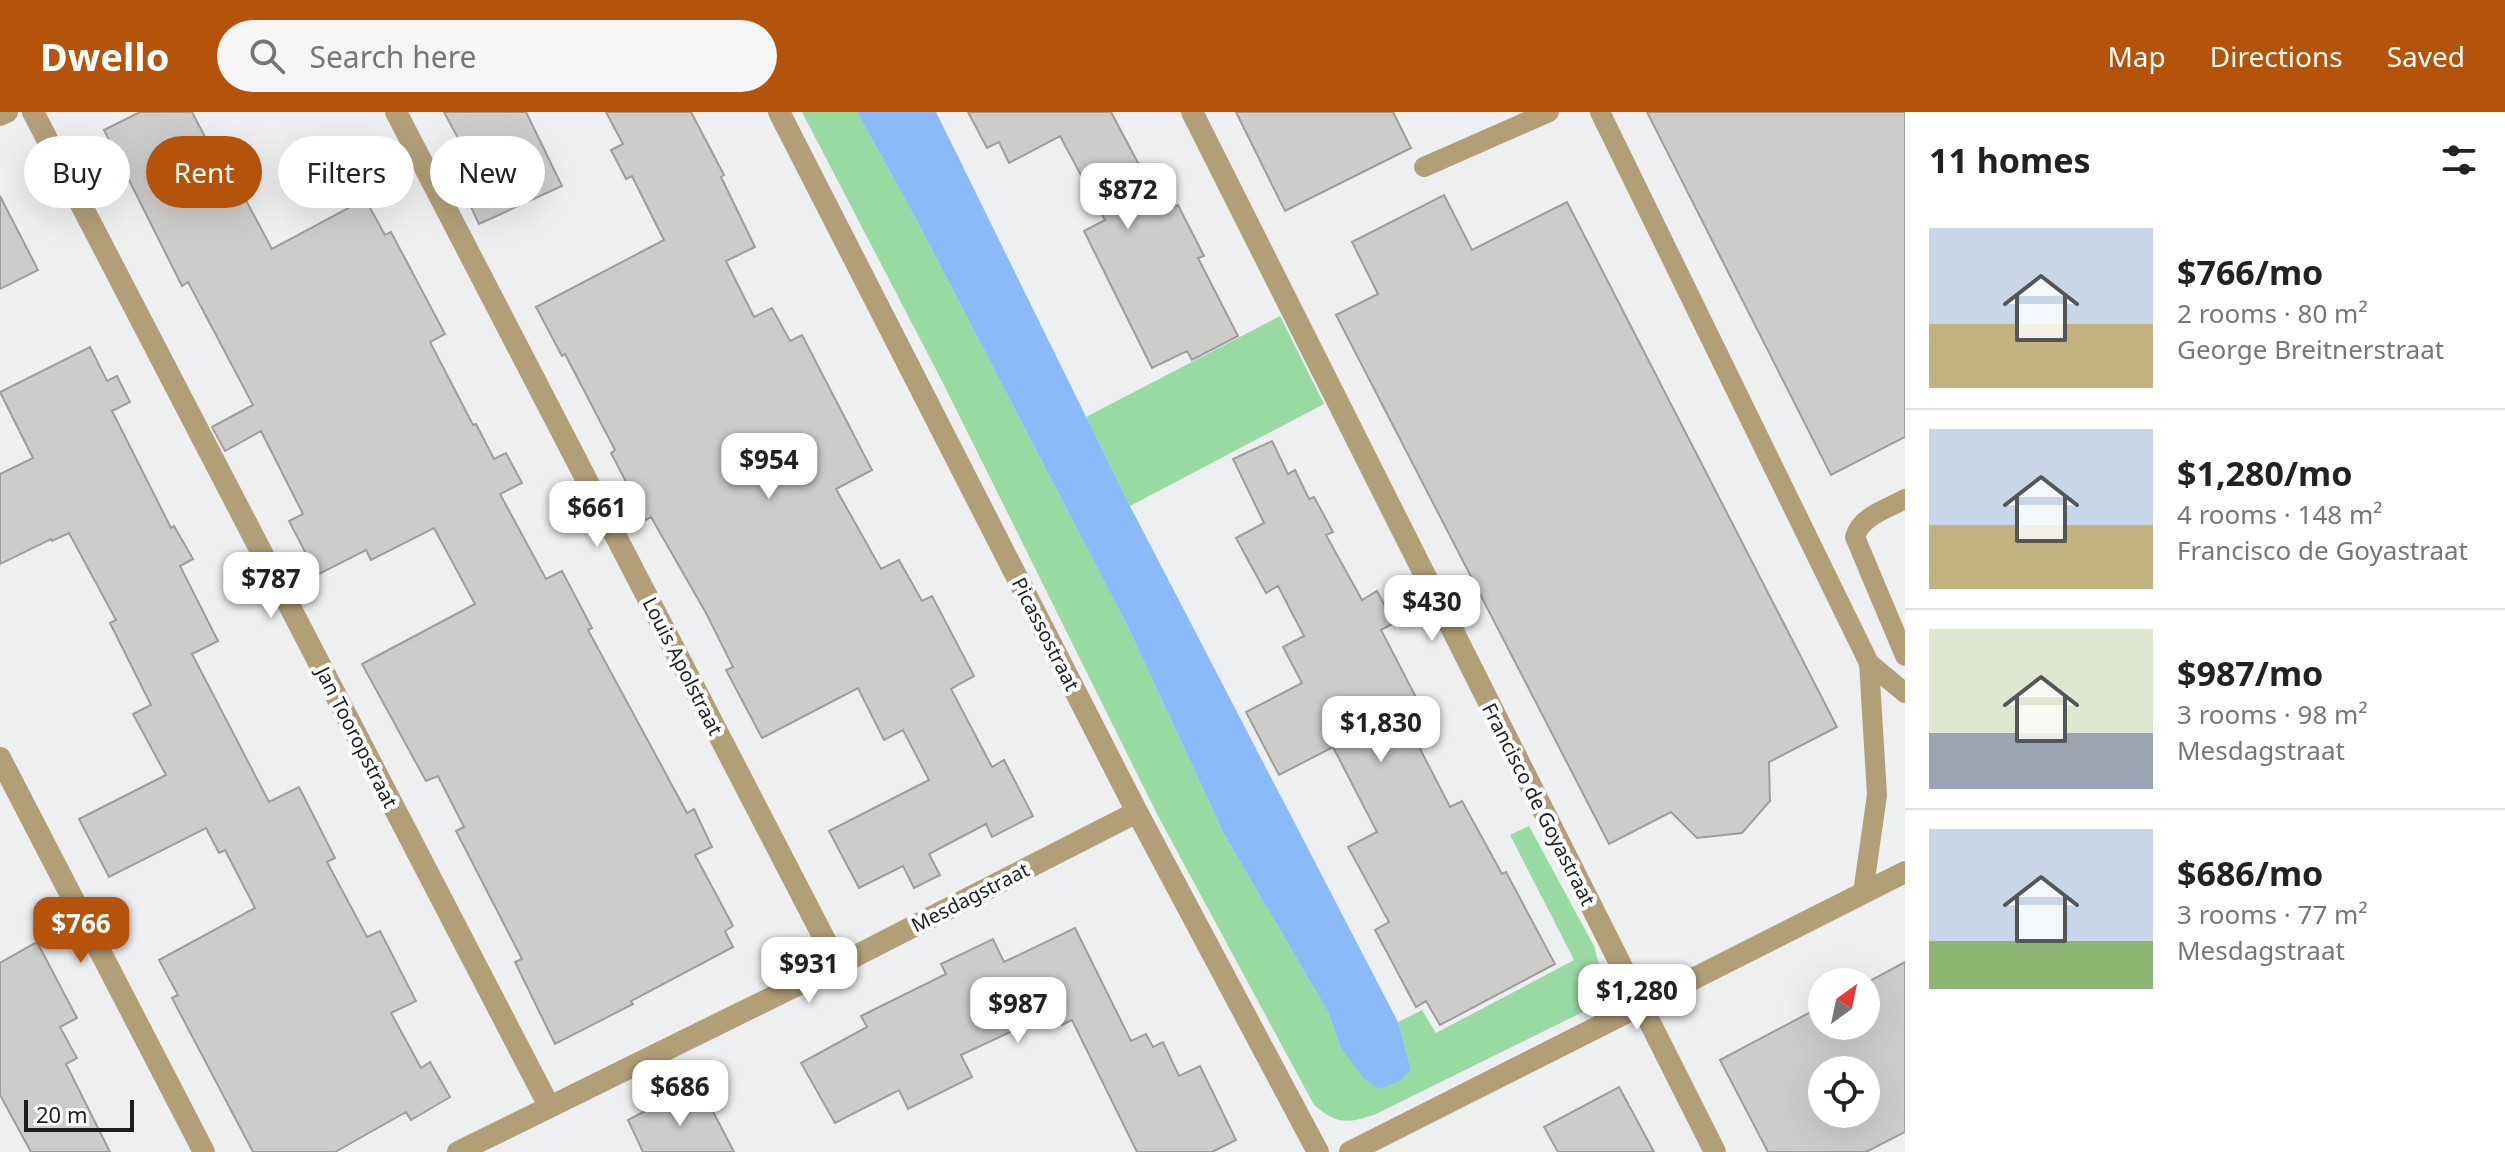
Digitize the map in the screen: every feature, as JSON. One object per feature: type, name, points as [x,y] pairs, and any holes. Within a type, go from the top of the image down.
[{"type":"street","points":[[0,115],[7,112]]},
{"type":"street","name":"Jan Tooropstraat","points":[[33,112],[549,1106]]},
{"type":"street","name":"Louis Apolstraat","points":[[396,112],[838,965]]},
{"type":"street","name":"Picassostraat","points":[[779,112],[1137,812],[1318,1152]]},
{"type":"street","name":"Francisco de Goyastraat","points":[[1192,112],[1715,1152]]},
{"type":"street","points":[[0,758],[204,1152]]},
{"type":"street","name":"Mesdagstraat","points":[[458,1152],[838,965],[1137,812]]},
{"type":"street","points":[[1350,1152],[1905,872]]},
{"type":"lane","points":[[1424,167],[1549,112]]},
{"type":"lane","points":[[1600,112],[1869,663],[1877,795],[1863,893]]},
{"type":"lane","points":[[1905,499],[1867,519],[1858,526],[1855,537],[1897,613],[1905,656]]},
{"type":"lane","points":[[1869,663],[1905,693]]},
{"type":"green space","points":[[802,112],[857,112],[1128,627],[1224,834],[1328,1012],[1340,1046],[1411,1069],[1398,1022],[1422,1010],[1436,1033],[1574,960],[1510,835],[1529,826],[1594,946],[1606,990],[1595,1006],[1374,1115],[1356,1120],[1335,1119],[1314,1105],[1157,814],[944,385]]},
{"type":"green space","points":[[1280,316],[1324,404],[1130,506],[1086,417]]},
{"type":"water","points":[[857,112],[936,112],[1130,506],[1398,1022],[1411,1069],[1401,1080],[1380,1089],[1364,1079],[1340,1046],[1328,1012],[1224,834],[1128,627]]},
{"type":"building","points":[[140,112],[192,112],[205,136],[146,136],[146,208],[250,208],[272,249],[348,208],[370,208],[385,235],[391,232],[445,334],[430,342],[473,425],[476,424],[494,459],[506,453],[522,483],[500,494],[546,579],[562,571],[592,628],[588,630],[687,813],[694,809],[712,847],[695,855],[733,926],[725,931],[733,947],[555,1044],[515,962],[522,959],[456,831],[464,827],[438,776],[426,781],[362,664],[475,604],[434,528],[371,560],[366,550],[317,575],[289,521],[303,514],[261,431],[225,451],[212,427],[253,405],[188,282],[182,286],[130,182],[130,136],[107,136],[104,130]]},
{"type":"building","points":[[444,112],[526,112],[538,136],[457,136]]},
{"type":"building","points":[[606,112],[691,112],[724,175],[721,177],[755,247],[726,261],[754,317],[772,308],[790,341],[802,335],[872,470],[836,489],[881,569],[899,560],[922,601],[932,596],[974,676],[951,689],[992,767],[1004,760],[1033,816],[992,837],[986,824],[929,854],[940,875],[914,888],[903,866],[859,888],[829,831],[929,780],[903,730],[884,740],[858,688],[762,738],[726,670],[733,667],[706,613],[651,517],[646,520],[611,453],[615,450],[565,354],[562,356],[536,307],[664,240],[632,176],[626,179],[611,150],[623,144]]},
{"type":"building","points":[[968,112],[1111,112],[1155,195],[1163,191],[1172,208],[1178,205],[1204,256],[1198,258],[1238,336],[1192,360],[1187,351],[1152,368],[1084,231],[1105,220],[1060,136],[1009,163],[999,142],[987,148]]},
{"type":"building","points":[[1236,112],[1393,112],[1411,148],[1285,211]]},
{"type":"building","points":[[1647,112],[1905,112],[1905,437],[1831,475]]},
{"type":"building","points":[[545,151],[562,186],[545,194]]},
{"type":"building","points":[[1444,195],[1472,250],[1567,202],[1837,727],[1769,762],[1770,801],[1742,833],[1697,838],[1671,812],[1609,844],[1336,315],[1378,294],[1352,242]]},
{"type":"building","points":[[0,196],[38,270],[0,289]]},
{"type":"building","points":[[471,208],[514,208],[479,224]]},
{"type":"building","points":[[90,347],[107,381],[117,376],[130,402],[112,411],[171,528],[174,526],[193,559],[180,566],[218,641],[192,654],[269,802],[299,787],[335,858],[327,862],[367,937],[380,931],[416,1001],[391,1013],[421,1068],[430,1062],[450,1097],[411,1120],[406,1112],[335,1152],[253,1152],[172,998],[178,995],[159,960],[255,908],[225,850],[219,853],[206,828],[109,877],[79,819],[166,775],[133,714],[151,705],[110,623],[116,620],[69,533],[0,564],[0,474],[33,458],[0,392]]},
{"type":"building","points":[[1272,441],[1288,474],[1295,470],[1309,499],[1314,497],[1333,532],[1326,535],[1362,600],[1377,591],[1394,623],[1381,630],[1419,703],[1401,712],[1450,807],[1462,801],[1502,874],[1506,872],[1555,964],[1440,1025],[1426,1001],[1416,1007],[1375,930],[1389,922],[1348,847],[1377,832],[1333,747],[1279,775],[1246,712],[1302,683],[1283,647],[1304,636],[1278,586],[1266,593],[1236,538],[1264,523],[1233,459]]},
{"type":"building","points":[[1075,928],[1131,1041],[1146,1034],[1153,1047],[1163,1042],[1179,1076],[1200,1066],[1236,1140],[1212,1152],[1137,1152],[1072,1020],[1062,1025],[1055,1011],[961,1055],[972,1077],[908,1109],[899,1090],[835,1123],[801,1063],[867,1027],[861,1016],[946,974],[941,964],[993,939],[1004,962]]},
{"type":"building","points":[[37,942],[77,1018],[60,1027],[77,1058],[66,1064],[110,1152],[31,1152],[0,1095],[0,963]]},
{"type":"building","points":[[1905,962],[1905,1132],[1866,1152],[1768,1152],[1720,1060],[1808,1013],[1808,1040],[1880,1040],[1880,975]]},
{"type":"building","points":[[1619,1087],[1654,1152],[1558,1152],[1544,1127]]},
{"type":"building","points":[[680,1093],[685,1105],[705,1096],[734,1152],[643,1152],[628,1120]]}]
